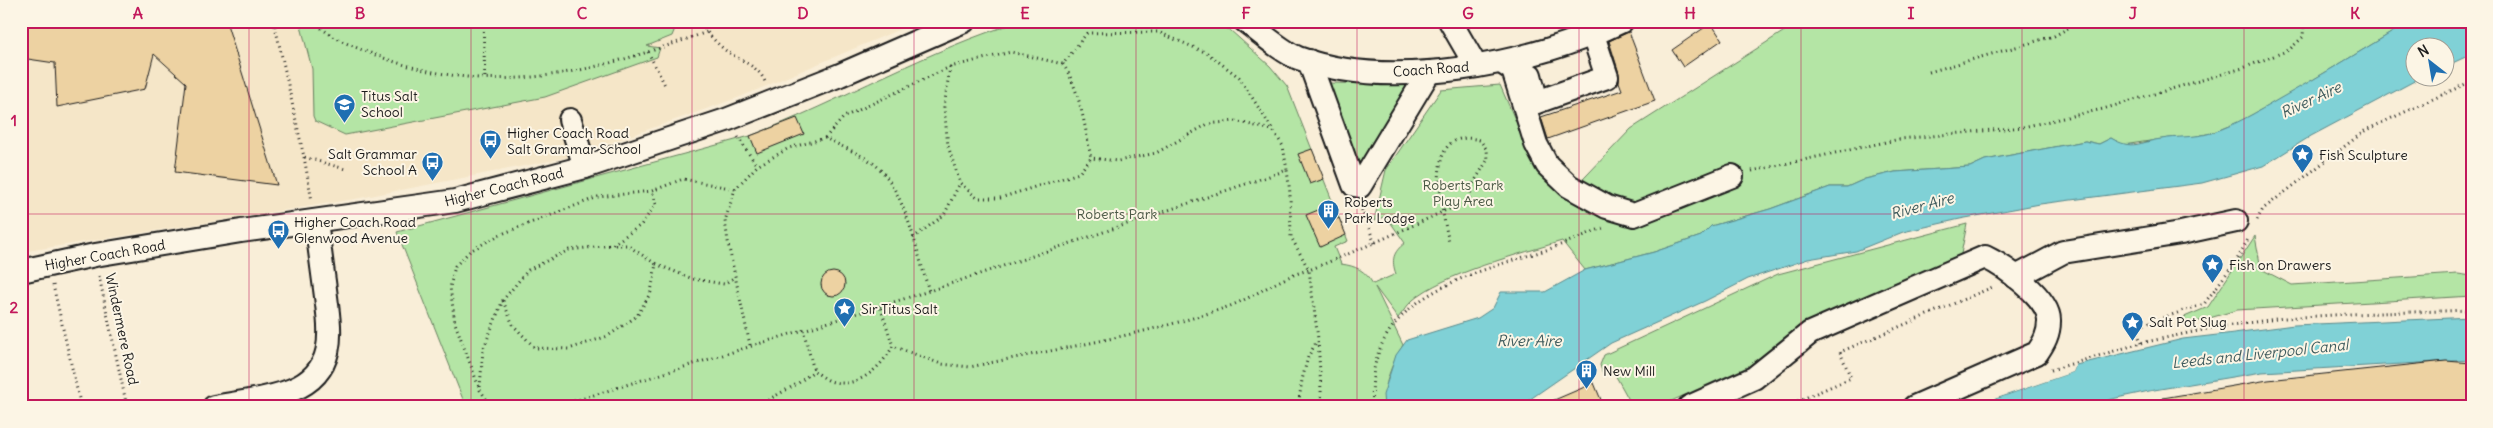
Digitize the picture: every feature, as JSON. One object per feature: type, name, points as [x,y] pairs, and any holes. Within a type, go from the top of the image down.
[{"type":"street","name":"Higher Coach Road","points":[[21,271],[95,255],[456,201],[585,167],[726,120],[773,102],[964,21]]},
{"type":"street","name":"Coach Road","points":[[1245,21],[1296,57],[1354,72],[1429,72],[1503,63],[1583,32],[1622,21]]},
{"type":"street","points":[[1450,21],[1476,66]]},
{"type":"street","points":[[1525,56],[1537,102],[1607,77],[1583,32]]},
{"type":"street","points":[[1309,61],[1354,186],[1360,186],[1429,72]]},
{"type":"street","points":[[1503,63],[1513,70],[1536,144],[1547,165],[1569,186],[1606,207],[1634,215],[1732,176]]},
{"type":"street","points":[[570,120],[585,167]]},
{"type":"street","points":[[214,407],[280,400],[291,390],[313,376],[322,365],[330,344],[331,332],[316,221]]},
{"type":"street","points":[[2016,278],[2063,252],[2181,233],[2247,227]]},
{"type":"street","points":[[1689,407],[1754,378],[1810,333],[1985,257],[2002,265],[2042,301],[2050,319],[2047,337],[2037,354],[1914,407]]},
{"type":"path","points":[[274,21],[316,221]]},
{"type":"path","points":[[314,21],[337,37],[370,53],[408,67],[447,76],[485,80],[511,80],[574,72],[648,52],[707,32]]},
{"type":"path","points":[[483,21],[485,80]]},
{"type":"path","points":[[698,21],[726,50],[742,58],[762,74],[773,102]]},
{"type":"path","points":[[1929,72],[2054,36],[2081,21]]},
{"type":"path","points":[[1732,176],[1900,138],[2023,126],[2103,109],[2224,74],[2289,50],[2303,37],[2304,21]]},
{"type":"path","points":[[1062,64],[1088,33],[1158,32],[1207,53],[1239,77],[1283,146],[1290,193],[1291,236],[1310,270],[1318,339],[1322,407]]},
{"type":"path","points":[[648,52],[666,87]]},
{"type":"path","points":[[750,345],[725,221],[734,189],[757,166],[789,148],[825,138],[844,117],[950,67],[1011,52],[1062,64],[1072,81],[1085,127],[1090,158],[1079,172],[1000,198],[977,198],[960,183],[948,146],[944,107],[950,67]]},
{"type":"path","points":[[2141,343],[2136,328],[2204,304],[2238,258],[2247,227],[2263,209],[2366,130],[2472,80]]},
{"type":"path","points":[[726,120],[757,166]]},
{"type":"path","points":[[1090,158],[1118,161],[1156,153],[1208,124],[1235,120],[1273,130]]},
{"type":"path","points":[[825,138],[873,163],[890,180],[906,217],[929,291]]},
{"type":"path","points":[[893,346],[941,364],[970,368],[1170,323],[1231,305],[1289,275],[1310,270],[1376,244],[1443,211],[1456,208],[1468,202],[1473,184],[1488,159],[1487,150],[1480,140],[1470,138],[1457,141],[1447,148],[1439,164],[1443,211],[1449,242]]},
{"type":"path","points":[[304,157],[345,169]]},
{"type":"path","points":[[555,407],[929,291],[1287,170]]},
{"type":"path","points":[[492,407],[480,390],[455,323],[450,286],[455,266],[470,251],[499,235],[598,197],[652,191],[683,179],[734,189]]},
{"type":"path","points":[[913,238],[944,215],[960,183]]},
{"type":"path","points":[[1354,186],[1376,244]]},
{"type":"path","points":[[612,245],[641,225],[656,204],[652,191]]},
{"type":"path","points":[[1370,407],[1373,404],[1371,385],[1377,356],[1390,329],[1417,301],[1459,277],[1547,249],[1634,215]]},
{"type":"path","points":[[480,390],[483,350],[503,300],[528,270],[569,250],[612,245],[627,246],[656,264],[701,280],[724,284],[735,277]]},
{"type":"path","name":"Windermere Road","points":[[95,255],[127,407]]},
{"type":"path","points":[[503,300],[513,325],[535,348],[569,349],[608,336],[638,316],[651,292],[656,264]]},
{"type":"path","points":[[48,265],[80,407]]},
{"type":"path","points":[[1784,407],[1851,378],[1840,352],[2016,278]]},
{"type":"path","points":[[803,329],[814,371],[830,381],[848,384],[871,374],[886,360],[893,346],[880,306]]},
{"type":"path","points":[[2057,368],[2141,343],[2217,327],[2284,318],[2472,310]]},
{"type":"path","points":[[1298,407],[1308,357],[1318,339]]},
{"type":"path","points":[[755,407],[798,384],[814,371]]},
{"type":"shaded area","name":"Titus Salt School","points":[[21,21],[919,21],[740,97],[570,157],[355,199],[21,252]]},
{"type":"green space","points":[[318,21],[678,21],[672,36],[647,46],[660,48],[657,57],[545,97],[345,135],[315,121],[313,116],[312,69],[301,26]]},
{"type":"green space","name":"Roberts Park","points":[[1022,21],[1208,21],[1230,30],[1270,66],[1287,86],[1348,241],[1334,247],[1341,264],[1360,270],[1367,275],[1373,284],[1396,274],[1393,260],[1398,250],[1405,243],[1386,216],[1374,221],[1386,170],[1441,90],[1500,85],[1537,170],[1565,198],[1631,129],[1800,21],[2411,21],[2291,93],[2239,122],[2211,133],[2188,138],[2170,138],[2123,145],[2111,138],[2099,144],[2085,141],[1985,160],[1970,167],[1895,172],[1865,179],[1847,187],[1830,187],[1770,209],[1711,226],[1701,236],[1654,252],[1585,270],[1562,241],[1484,265],[1443,282],[1426,290],[1413,300],[1398,318],[1375,287],[1403,345],[1389,374],[1384,407],[466,407],[397,232],[750,136],[919,60]]},
{"type":"green space","points":[[1327,83],[1405,84],[1409,93],[1367,168],[1355,165]]},
{"type":"green space","points":[[1967,224],[1961,254],[1785,350],[1658,407],[1633,407],[1613,371],[1603,374],[1600,365],[1604,355],[1778,274]]},
{"type":"green space","points":[[2255,236],[2261,269],[2292,285],[2458,274],[2472,276],[2472,296],[2237,310],[2189,324],[2182,318],[2208,307]]},
{"type":"water","name":"River Aire","points":[[2411,21],[2472,21],[2472,54],[2456,61],[2456,38],[2406,38],[2406,85],[2311,136],[2263,166],[2202,183],[2040,204],[1960,219],[1903,232],[1856,251],[1808,259],[1748,279],[1705,301],[1611,343],[1526,402],[1527,407],[1384,407],[1383,395],[1396,355],[1407,340],[1478,318],[1493,308],[1501,292],[1545,292],[1585,270],[1654,252],[1701,236],[1711,226],[1770,209],[1830,187],[1847,187],[1865,179],[1895,172],[1970,167],[1985,160],[2085,141],[2099,144],[2111,138],[2131,145],[2211,133],[2254,113]]},
{"type":"water","name":"Leeds and Liverpool Canal","points":[[2472,317],[2472,360],[2262,372],[2154,390],[2086,407],[1972,407],[2073,372],[2076,365],[2183,339],[2294,325]]},
{"type":"pier","points":[[2076,365],[2073,372],[1970,407],[2071,370]]},
{"type":"building","points":[[21,21],[226,21],[277,185],[175,172],[186,83],[154,54],[145,89],[57,107],[55,63],[21,58]]},
{"type":"building","points":[[1711,23],[1722,40],[1683,67],[1672,50]]},
{"type":"building","points":[[1629,32],[1655,101],[1548,139],[1541,117],[1622,90],[1609,41]]},
{"type":"building","points":[[797,118],[804,134],[757,153],[750,136]]},
{"type":"building","points":[[1312,149],[1324,179],[1310,184],[1298,154]]},
{"type":"building","name":"Roberts Park Lodge","points":[[1323,208],[1330,222],[1339,218],[1346,235],[1320,247],[1306,215]]},
{"type":"building","points":[[833,272],[842,275],[845,284],[842,293],[833,296],[824,293],[821,284],[824,275]]},
{"type":"building","points":[[2446,361],[2472,363],[2472,407],[2164,407],[2163,398],[2268,380]]},
{"type":"building","name":"New Mill","points":[[1594,383],[1604,407],[1538,407]]},
{"type":"place","name":"Titus Salt School","points":[[345,123]]},
{"type":"place","name":"Higher Coach Road Salt Grammar School","points":[[491,160]]},
{"type":"place","name":"Fish Sculpture","points":[[2303,174]]},
{"type":"place","name":"Salt Grammar School A","points":[[433,181]]},
{"type":"place","name":"Roberts Park Lodge","points":[[1328,229]]},
{"type":"place","name":"Higher Coach Road Glenwood Avenue","points":[[278,249]]},
{"type":"place","name":"Fish on Drawers","points":[[2213,284]]},
{"type":"place","name":"Sir Titus Salt","points":[[845,328]]},
{"type":"place","name":"Salt Pot Slug","points":[[2133,341]]},
{"type":"place","name":"New Mill","points":[[1587,390]]},
{"type":"park label","name":"Roberts Park Play Area","points":[[1463,194]]}]
